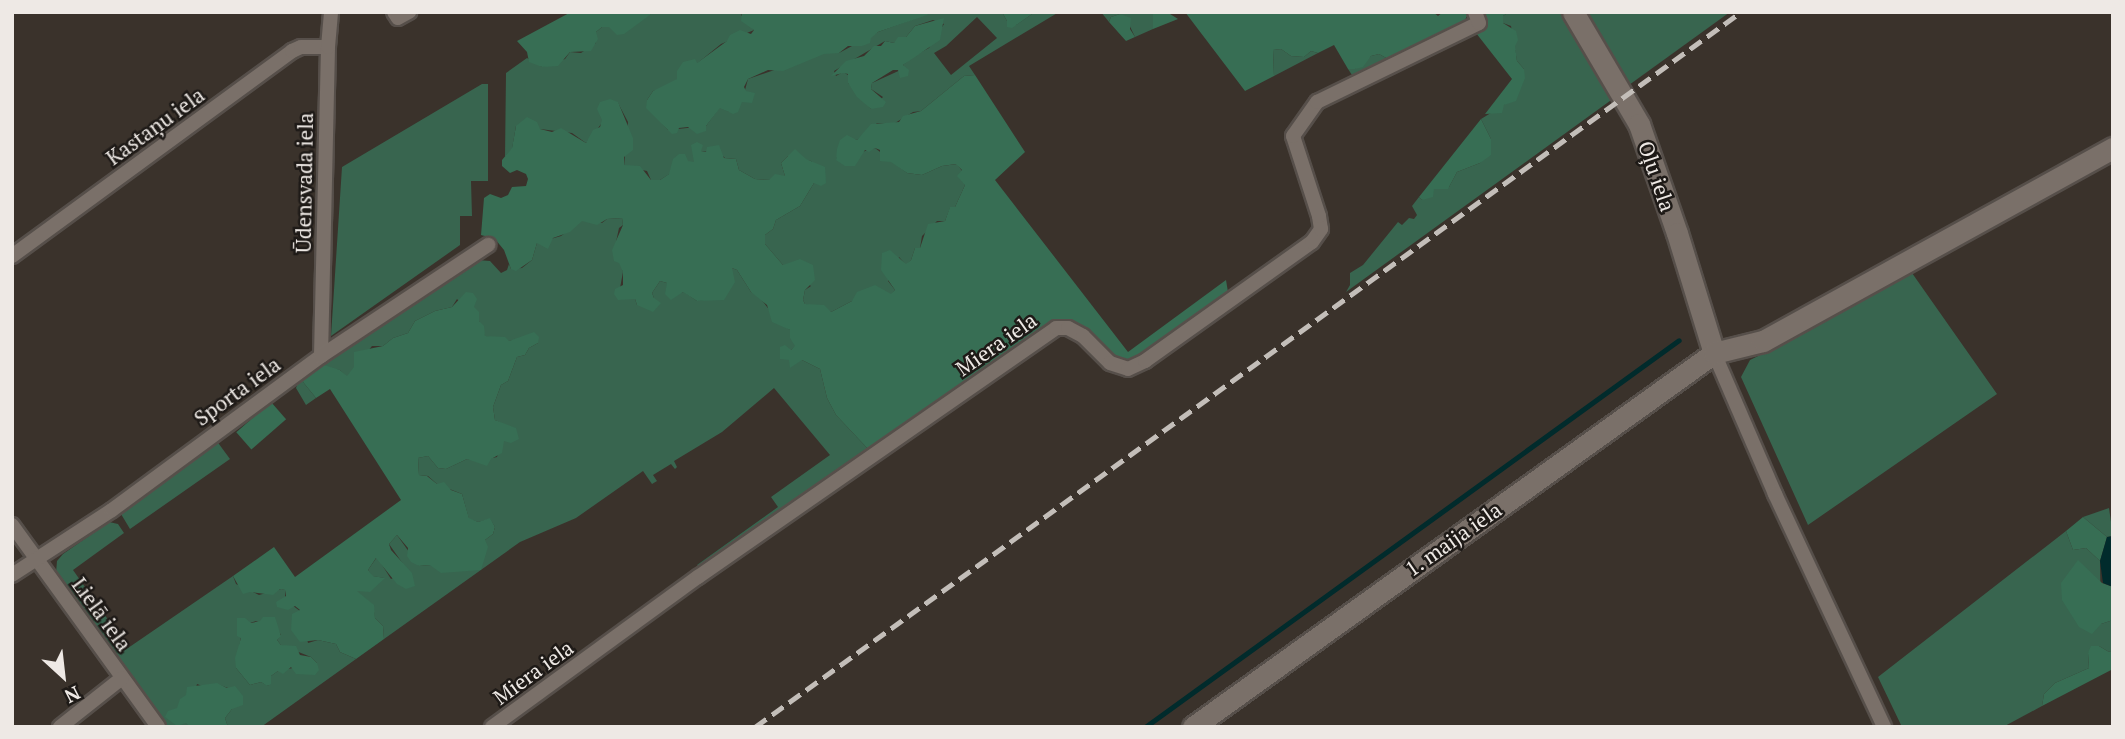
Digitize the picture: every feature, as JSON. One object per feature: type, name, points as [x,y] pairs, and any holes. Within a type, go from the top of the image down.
[{"type":"street","name":"Ūdensvada iela","points":[[321,356],[331,12]]},
{"type":"street","points":[[394,12],[398,18],[409,12]]},
{"type":"street","name":"Miera iela","points":[[492,727],[709,570],[1056,328],[1068,328],[1083,336],[1110,363],[1128,369],[1145,361],[1312,242],[1321,229],[1319,216],[1293,136],[1317,102],[1479,23],[1475,12]]},
{"type":"street","name":"Oļu iela","points":[[1573,12],[1639,124],[1714,353]]},
{"type":"street","name":"Kastaņu iela","points":[[12,256],[292,51],[309,46],[328,47]]},
{"type":"street","points":[[1884,727],[1775,494],[1714,353],[1763,341],[2113,148]]},
{"type":"street","name":"Sporta iela","points":[[12,575],[112,510],[321,356],[488,244]]},
{"type":"street","name":"1. maija iela","points":[[1193,727],[1714,353]]},
{"type":"street","name":"Lielā iela","points":[[12,525],[158,727]]},
{"type":"street","points":[[60,727],[122,678]]},
{"type":"green space","points":[[571,12],[654,12],[624,34],[617,35],[609,27],[602,27],[596,32],[598,39],[591,51],[570,52],[558,66],[542,67],[529,62],[527,52],[517,41]]},
{"type":"green space","points":[[654,12],[742,12],[741,15],[754,30],[721,44],[668,87],[653,91],[647,100],[652,112],[668,130],[706,126],[720,107],[729,112],[742,101],[748,79],[824,53],[839,53],[878,32],[922,16],[936,12],[1002,12],[1007,21],[1016,25],[1035,12],[1059,12],[969,66],[975,75],[964,76],[921,111],[913,112],[895,123],[877,123],[857,140],[850,138],[838,153],[836,160],[875,148],[907,173],[922,175],[942,166],[957,164],[962,171],[965,185],[945,221],[937,221],[922,236],[920,248],[915,248],[911,260],[906,265],[899,257],[888,281],[895,290],[891,295],[852,301],[831,312],[805,304],[805,290],[811,286],[783,265],[765,244],[765,235],[773,229],[776,220],[800,206],[814,183],[817,166],[811,161],[788,156],[781,163],[785,176],[769,180],[755,179],[739,170],[736,159],[725,158],[720,153],[700,151],[694,155],[694,162],[688,162],[660,180],[651,180],[647,171],[624,166],[628,122],[618,103],[586,143],[572,133],[516,126],[512,149],[505,157],[506,73],[527,58],[542,67],[565,59],[570,52],[581,53],[596,43],[596,32],[602,27],[630,27]],"holes":[[[977,17],[997,38],[951,75],[934,53],[946,46]],[[933,20],[944,24],[929,48],[903,65],[905,68],[872,83],[871,89],[883,97],[871,109],[848,83],[848,75],[843,72],[836,76],[834,71],[885,41],[894,43],[906,37],[915,26]]]},
{"type":"green space","points":[[742,12],[936,12],[878,32],[871,38],[870,43],[862,46],[848,46],[839,53],[824,54],[783,71],[768,70],[748,79],[744,87],[746,91],[755,93],[752,103],[742,102],[738,112],[733,114],[720,108],[706,126],[706,131],[697,134],[688,127],[679,128],[677,133],[672,134],[646,108],[647,100],[653,91],[677,79],[677,71],[683,62],[695,59],[697,63],[727,41],[730,35],[740,30],[751,34],[754,30],[741,21]]},
{"type":"green space","points":[[1002,12],[1035,12],[1012,28],[1007,27]]},
{"type":"green space","points":[[1101,12],[1153,12],[1153,29],[1135,37],[1126,18],[1120,14],[1111,17],[1109,22]]},
{"type":"green space","points":[[1153,12],[1167,12],[1178,19],[1153,29]]},
{"type":"green space","points":[[1185,12],[1433,12],[1438,16],[1443,12],[1468,14],[1463,24],[1388,59],[1379,54],[1371,56],[1363,67],[1355,69],[1348,69],[1334,45],[1318,53],[1311,51],[1304,57],[1291,56],[1281,49],[1273,50],[1274,76],[1245,91]]},
{"type":"green space","points":[[1481,12],[1509,12],[1503,16],[1503,23],[1516,31],[1518,40],[1515,46],[1517,61],[1524,69],[1525,78],[1516,101],[1504,105],[1502,113],[1485,114],[1512,79],[1476,33],[1385,77],[1388,72],[1429,52]]},
{"type":"green space","points":[[1509,12],[1560,12],[1614,98],[1346,292],[1350,285],[1350,273],[1363,265],[1398,222],[1402,225],[1409,218],[1414,219],[1417,215],[1412,206],[1419,197],[1422,200],[1434,189],[1449,187],[1457,172],[1480,163],[1491,139],[1481,119],[1504,105],[1522,84],[1524,69],[1517,61],[1511,26],[1503,23],[1503,16]]},
{"type":"green space","points":[[1585,12],[1730,12],[1629,85]]},
{"type":"green space","points":[[1120,14],[1131,18],[1130,29],[1135,37],[1126,41],[1109,22],[1111,17]]},
{"type":"green space","points":[[944,18],[940,40],[903,65],[909,70],[908,76],[900,78],[898,70],[893,70],[872,83],[871,89],[886,102],[883,107],[871,109],[857,97],[848,83],[848,74],[831,76],[846,61],[864,56],[874,46],[881,46],[885,41],[894,43],[898,37],[906,37],[915,26]]},
{"type":"green space","points":[[1281,49],[1291,56],[1304,57],[1311,51],[1318,53],[1274,76],[1273,50]]},
{"type":"green space","points":[[1379,54],[1388,59],[1352,75],[1348,69],[1355,69],[1371,56]]},
{"type":"green space","points":[[975,75],[1025,152],[995,180],[1128,352],[1226,280],[1228,292],[1224,298],[1136,359],[1127,361],[1112,355],[1076,324],[1052,323],[869,450],[836,415],[827,398],[820,369],[802,360],[790,368],[789,360],[780,359],[780,347],[785,345],[791,350],[795,346],[790,338],[790,330],[772,322],[767,305],[751,292],[737,270],[732,268],[735,282],[724,300],[697,301],[683,292],[671,300],[665,294],[667,283],[660,281],[652,293],[661,303],[653,312],[637,305],[635,299],[618,300],[614,294],[615,289],[623,285],[623,272],[619,263],[614,261],[612,250],[623,225],[622,218],[607,219],[597,225],[582,221],[570,232],[553,238],[548,249],[537,243],[532,260],[516,271],[511,269],[504,250],[495,239],[481,235],[484,198],[490,194],[501,198],[508,195],[512,187],[526,186],[526,174],[517,170],[510,173],[502,166],[502,160],[512,148],[516,126],[527,117],[537,122],[540,129],[552,132],[561,128],[586,143],[593,130],[600,127],[602,120],[597,109],[600,102],[610,99],[618,102],[633,138],[633,150],[624,157],[624,165],[640,166],[651,180],[660,180],[669,174],[673,159],[679,154],[685,154],[688,161],[694,162],[691,145],[697,142],[703,145],[701,151],[706,152],[707,147],[719,145],[724,158],[736,159],[739,170],[755,179],[769,180],[775,174],[785,176],[781,163],[795,149],[806,159],[825,167],[826,183],[821,186],[814,183],[800,206],[776,220],[773,229],[765,235],[765,244],[783,265],[800,259],[813,265],[815,280],[805,290],[805,304],[824,305],[831,312],[852,301],[857,292],[875,285],[891,294],[895,290],[881,270],[882,253],[890,250],[906,264],[911,260],[915,248],[920,248],[928,224],[945,221],[950,207],[955,207],[965,185],[957,176],[962,170],[956,164],[942,166],[922,175],[907,173],[891,162],[880,161],[880,150],[875,148],[869,152],[865,150],[855,166],[845,166],[836,160],[840,140],[847,135],[857,140],[871,124],[899,122],[903,116],[921,111],[964,76]]},
{"type":"green space","points":[[482,84],[488,84],[488,181],[471,181],[472,216],[460,216],[460,245],[331,336],[342,167]]},
{"type":"green space","points":[[1481,119],[1491,139],[1491,155],[1480,163],[1457,172],[1448,189],[1434,189],[1433,197],[1422,200],[1419,197]]},
{"type":"green space","points":[[622,218],[623,225],[619,228],[616,242],[623,272],[620,288],[635,299],[637,305],[654,298],[652,293],[660,281],[667,283],[668,290],[684,292],[697,301],[718,298],[732,268],[737,270],[751,292],[758,295],[779,323],[790,330],[796,346],[791,350],[802,360],[820,369],[827,398],[836,415],[869,450],[699,567],[697,565],[778,507],[771,497],[830,455],[774,388],[722,432],[674,461],[677,467],[675,469],[671,464],[653,475],[657,481],[652,484],[643,471],[576,518],[520,542],[384,639],[383,626],[375,618],[373,605],[356,591],[384,578],[372,576],[368,570],[377,557],[391,579],[408,571],[389,544],[397,535],[419,566],[430,565],[485,540],[493,534],[495,527],[490,519],[478,522],[469,519],[462,494],[437,484],[428,476],[419,475],[418,458],[428,456],[438,468],[446,469],[467,459],[479,461],[497,457],[507,426],[495,420],[493,407],[501,385],[508,381],[517,357],[525,355],[529,348],[538,343],[523,338],[509,341],[485,336],[479,321],[457,299],[452,307],[435,311],[415,321],[408,333],[393,338],[383,346],[372,346],[347,377],[340,370],[329,369],[303,382],[316,398],[306,405],[296,388],[300,377],[477,260],[490,261],[501,273],[507,270],[509,264],[511,269],[522,268],[532,260],[537,243],[561,236],[582,220],[602,223],[607,219]]},
{"type":"green space","points":[[1912,273],[1997,394],[1808,525],[1741,377],[1750,360],[1805,333]]},
{"type":"green space","points":[[466,292],[473,293],[477,299],[474,307],[479,312],[479,321],[484,326],[485,336],[505,337],[509,341],[534,332],[539,337],[538,343],[529,348],[525,355],[517,357],[508,381],[501,385],[493,407],[495,420],[516,428],[519,439],[511,443],[504,441],[502,453],[491,459],[487,466],[467,459],[446,469],[438,468],[428,456],[418,458],[419,475],[427,476],[437,484],[444,482],[451,490],[462,494],[469,518],[478,522],[490,518],[495,527],[493,534],[485,540],[488,547],[481,570],[441,573],[430,565],[419,566],[411,562],[407,556],[408,548],[397,535],[389,544],[391,550],[412,573],[415,586],[406,589],[397,584],[376,558],[368,570],[373,576],[385,578],[370,592],[357,591],[374,605],[375,618],[383,626],[384,639],[356,659],[340,652],[336,644],[318,640],[300,642],[291,630],[292,614],[300,610],[295,606],[288,610],[277,607],[276,602],[286,596],[285,590],[280,589],[273,595],[250,592],[243,594],[233,576],[274,547],[295,577],[401,500],[330,389],[316,398],[303,382],[305,373],[324,365],[340,370],[347,376],[354,367],[354,352],[383,346],[393,338],[408,333],[415,321],[435,311],[452,307]]},
{"type":"green space","points":[[271,402],[286,419],[251,450],[236,432]]},
{"type":"green space","points":[[216,440],[230,459],[130,529],[121,514],[125,507]]},
{"type":"green space","points":[[2109,508],[2113,536],[2107,537],[2083,517]]},
{"type":"green space","points":[[2083,517],[2107,537],[2100,561],[2086,548],[2073,550],[2066,531]]},
{"type":"green space","points":[[109,522],[118,524],[124,533],[73,570],[128,648],[233,576],[236,584],[259,595],[285,590],[285,600],[300,611],[308,643],[318,640],[336,644],[340,652],[356,659],[261,727],[228,727],[225,718],[232,709],[228,688],[217,684],[205,687],[197,684],[186,722],[189,727],[167,727],[56,573],[57,561]],"holes":[[[256,621],[277,628],[281,635],[277,640],[281,645],[311,657],[317,663],[278,671],[271,676],[268,686],[261,682],[250,685],[236,668],[241,637],[250,623]]]},
{"type":"green space","points":[[2066,531],[2073,550],[2086,548],[2100,561],[2101,624],[2113,620],[2113,650],[2109,652],[2099,646],[2088,653],[2089,668],[2055,683],[2044,694],[2042,706],[2003,727],[1902,727],[1878,677]]},
{"type":"green space","points":[[2078,560],[2102,583],[2113,587],[2113,620],[2101,624],[2092,634],[2079,627],[2062,600],[2061,583]]},
{"type":"green space","points":[[263,617],[275,617],[281,636],[277,640],[281,645],[296,646],[300,655],[311,657],[317,663],[319,670],[315,675],[296,674],[291,667],[283,674],[278,671],[271,676],[271,684],[267,686],[261,682],[250,685],[236,668],[235,658],[241,638],[237,636],[237,618],[245,618],[251,623],[260,621]]},
{"type":"green space","points":[[2091,646],[2099,646],[2109,652],[2113,650],[2113,669],[2042,706],[2044,694],[2055,683],[2089,668],[2088,653]]},
{"type":"green space","points":[[217,683],[227,688],[235,686],[243,696],[243,705],[232,709],[225,718],[228,727],[189,727],[186,723],[177,726],[165,717],[168,711],[177,708],[180,699],[186,695],[187,687]]},
{"type":"water","points":[[2113,536],[2113,587],[2103,583],[2100,561],[2107,537]]},
{"type":"waterway","points":[[1145,727],[1679,340]]},
{"type":"railway","points":[[755,727],[1741,12]]}]
